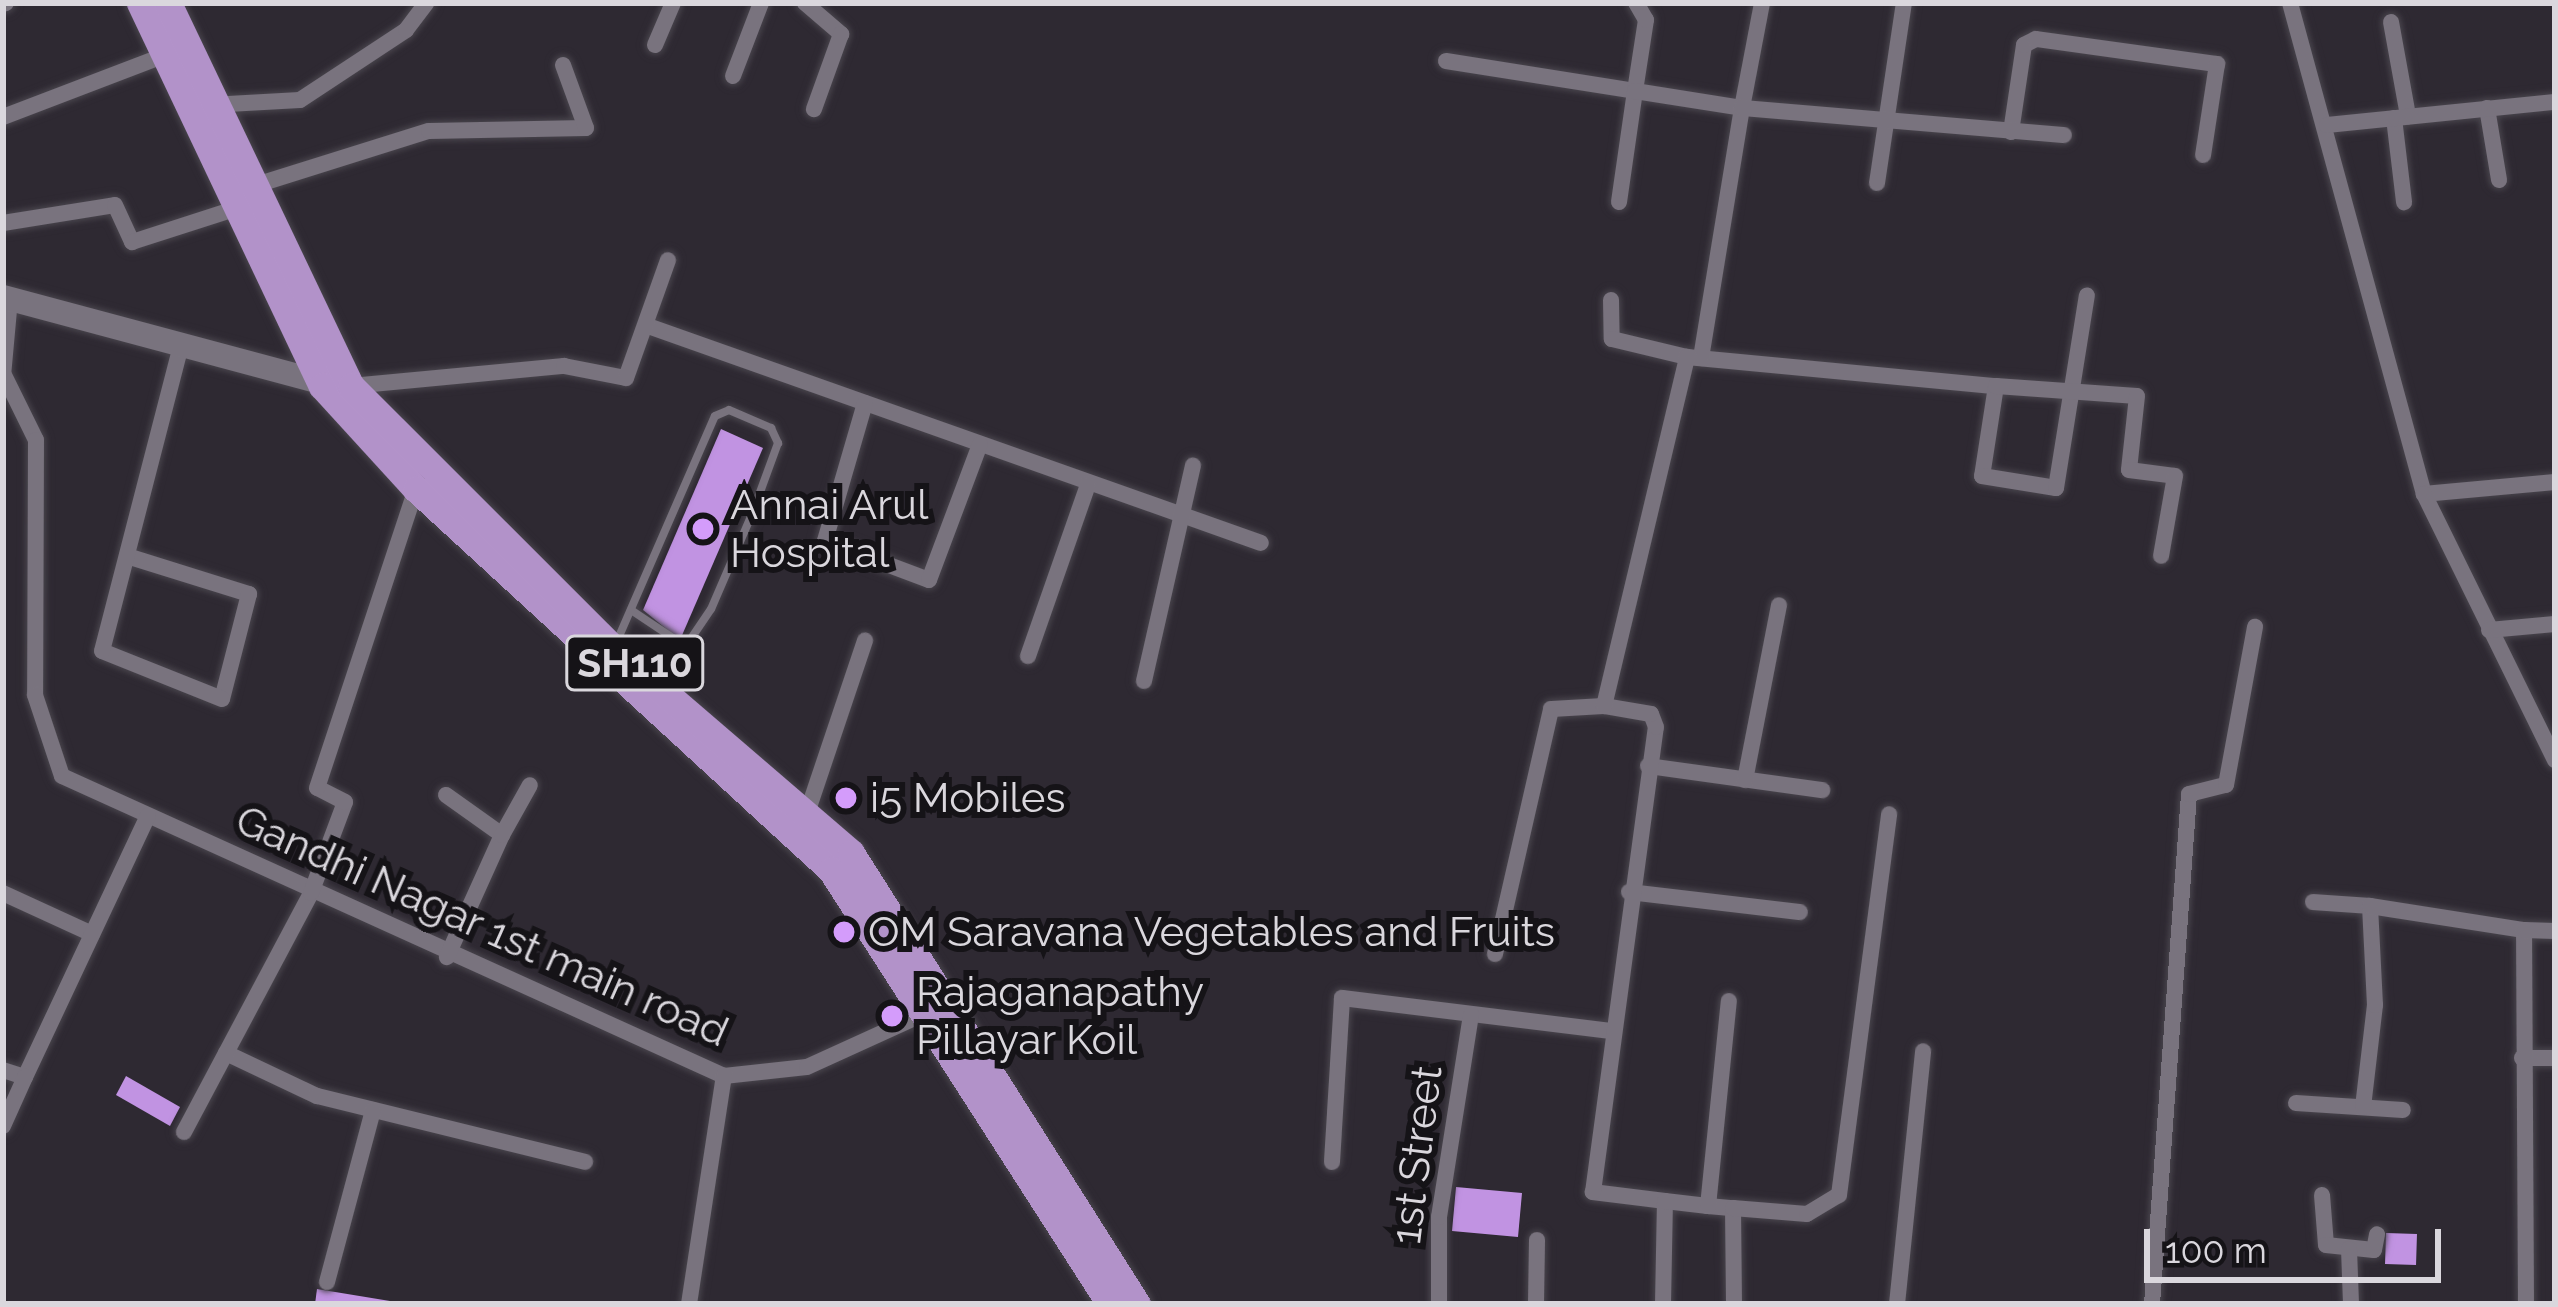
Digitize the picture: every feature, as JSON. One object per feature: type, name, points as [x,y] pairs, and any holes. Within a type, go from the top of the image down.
[{"type":"main road","name":"SH110","points":[[140,3],[165,55],[253,186],[351,386],[613,648],[661,682],[851,853],[1109,1304]]},
{"type":"main road","name":"SH110","points":[[168,3],[235,209],[322,386],[416,489],[808,844],[935,1007],[1137,1304]]},
{"type":"street","points":[[202,105],[300,100],[406,30],[426,3]]},
{"type":"street","points":[[656,45],[673,3]]},
{"type":"street","points":[[733,76],[761,3]]},
{"type":"street","points":[[806,3],[842,34],[814,109]]},
{"type":"street","points":[[1619,202],[1646,20],[1636,3]]},
{"type":"street","points":[[1604,706],[1694,357],[1762,3]]},
{"type":"street","points":[[1877,183],[1904,3]]},
{"type":"street","points":[[2290,3],[2424,494],[2555,760]]},
{"type":"street","points":[[2392,22],[2404,202]]},
{"type":"street","points":[[2011,132],[2024,45],[2036,39],[2217,64],[2203,155]]},
{"type":"street","points":[[3,117],[165,55]]},
{"type":"street","points":[[1446,62],[1742,109],[1886,126],[2064,135]]},
{"type":"street","points":[[253,186],[429,131],[586,128],[563,65]]},
{"type":"street","points":[[2327,125],[2555,102]]},
{"type":"street","points":[[2487,108],[2499,181]]},
{"type":"street","points":[[3,223],[115,205],[132,242],[235,209]]},
{"type":"street","points":[[3,375],[6,297],[322,386],[564,366],[626,378],[668,260]]},
{"type":"street","points":[[1996,386],[1982,476],[2056,488],[2087,295]]},
{"type":"street","points":[[1611,300],[1612,340],[1694,357],[2137,396],[2129,470],[2175,476],[2161,556]]},
{"type":"street","points":[[648,326],[1261,543]]},
{"type":"street","points":[[127,556],[249,594],[222,699],[106,658],[127,556],[181,346]]},
{"type":"street","name":"Gandhi Nagar 1st main road","points":[[3,375],[36,440],[35,695],[62,776],[447,957],[724,1076],[807,1067],[935,1007]]},
{"type":"street","points":[[865,403],[825,541],[928,580],[980,444]]},
{"type":"street","points":[[1144,681],[1193,465]]},
{"type":"street","points":[[2424,494],[2555,482]]},
{"type":"street","points":[[1028,656],[1088,485]]},
{"type":"street","points":[[184,1132],[311,893],[344,802],[317,788],[416,489]]},
{"type":"street","points":[[1745,779],[1779,605]]},
{"type":"street","points":[[2489,630],[2555,624]]},
{"type":"street","points":[[2152,1304],[2189,794],[2226,785],[2254,627]]},
{"type":"street","points":[[807,814],[865,641]]},
{"type":"street","points":[[1495,953],[1551,709],[1604,706],[1656,720],[1609,1030],[1593,1192],[1807,1214],[1839,1195],[1889,814]]},
{"type":"street","points":[[1648,766],[1822,790]]},
{"type":"street","points":[[447,957],[530,785]]},
{"type":"street","points":[[446,795],[502,835]]},
{"type":"street","points":[[3,1126],[148,816]]},
{"type":"street","points":[[1629,892],[1800,913]]},
{"type":"street","points":[[3,893],[92,934]]},
{"type":"street","points":[[2312,902],[2555,931]]},
{"type":"street","points":[[2363,1107],[2375,1005],[2370,906]]},
{"type":"street","points":[[2524,929],[2525,1304]]},
{"type":"street","points":[[1331,1162],[1342,998],[1609,1030]]},
{"type":"street","points":[[1708,1206],[1729,1001]]},
{"type":"street","name":"1st Street","points":[[1439,1304],[1439,1217],[1472,1015]]},
{"type":"street","points":[[1897,1304],[1923,1051]]},
{"type":"street","points":[[226,1053],[373,1110],[585,1162]]},
{"type":"street","points":[[2522,1058],[2555,1058]]},
{"type":"street","points":[[3,1070],[25,1077]]},
{"type":"street","points":[[689,1304],[724,1076]]},
{"type":"street","points":[[2296,1102],[2403,1110]]},
{"type":"street","points":[[327,1282],[373,1110]]},
{"type":"street","points":[[2323,1195],[2323,1239],[2349,1249],[2374,1250],[2377,1234]]},
{"type":"street","points":[[1663,1304],[1665,1201]]},
{"type":"street","points":[[1733,1208],[1734,1304]]},
{"type":"street","points":[[1536,1304],[1537,1240]]},
{"type":"street","points":[[2349,1249],[2351,1304]]},
{"type":"lane","points":[[613,648],[715,416],[729,410],[771,428],[778,443],[752,514],[688,648],[661,682]]},
{"type":"lane","points":[[632,610],[688,648]]},
{"type":"building","name":"Annai Arul Hospital","points":[[721,429],[763,448],[680,640],[643,610]]},
{"type":"building","points":[[126,1076],[180,1107],[170,1126],[116,1095]]},
{"type":"building","points":[[1456,1187],[1522,1193],[1518,1237],[1452,1231]]},
{"type":"building","points":[[2386,1233],[2417,1234],[2416,1265],[2385,1264]]},
{"type":"building","points":[[317,1289],[396,1302],[396,1304],[315,1304]]},
{"type":"place","name":"Annai Arul Hospital","points":[[703,529]]},
{"type":"place","name":"i5 Mobiles","points":[[846,798]]},
{"type":"place","name":"OM Saravana Vegetables and Fruits","points":[[844,932]]},
{"type":"place","name":"Rajaganapathy Pillayar Koil","points":[[892,1016]]}]
